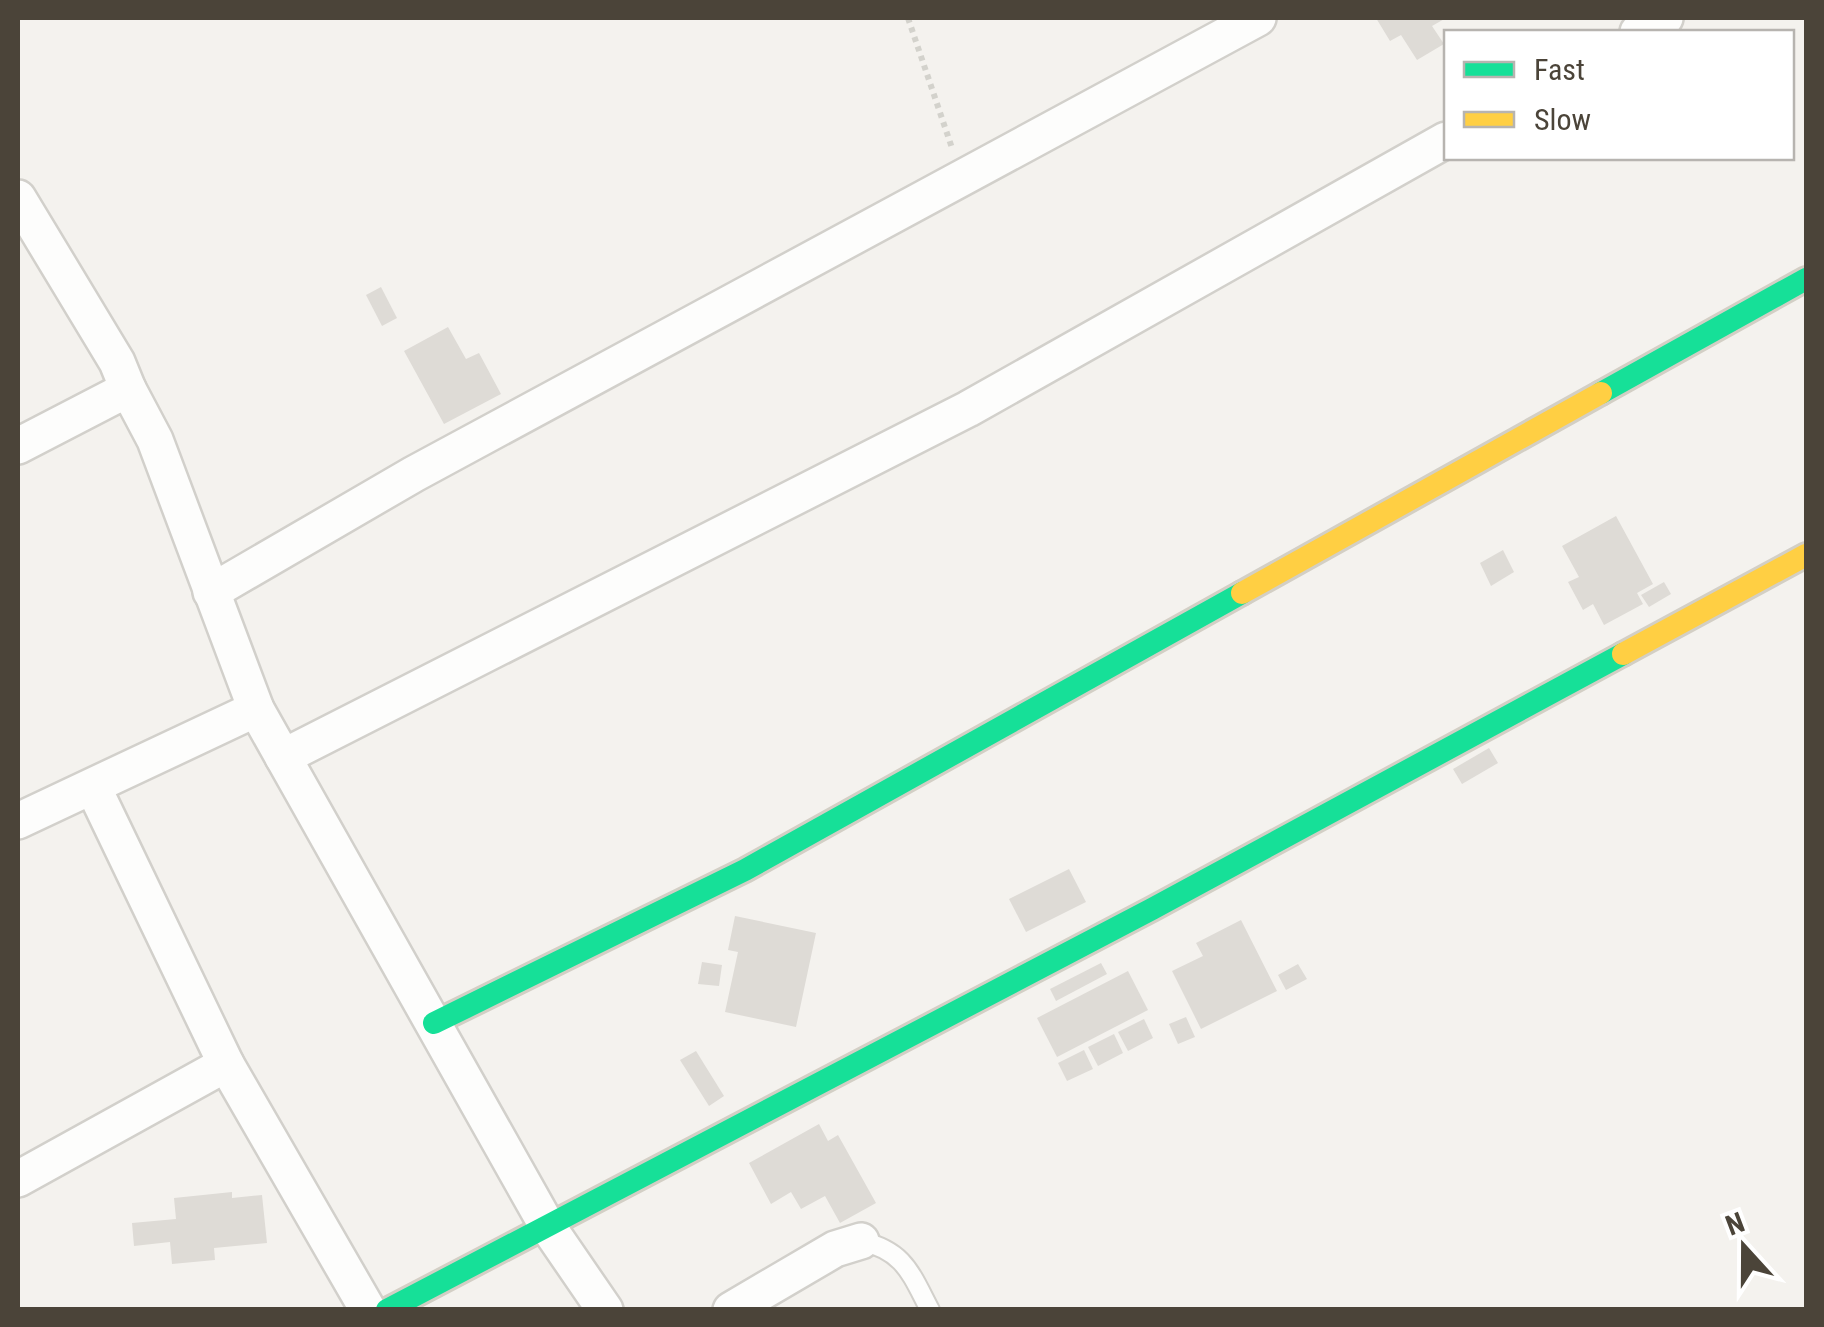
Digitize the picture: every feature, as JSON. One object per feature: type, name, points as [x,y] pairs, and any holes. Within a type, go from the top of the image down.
[{"type":"street","points":[[211,592],[414,474],[1258,18]]},
{"type":"street","points":[[1642,30],[1665,18]]},
{"type":"street","points":[[283,756],[968,409],[1444,141]]},
{"type":"street","points":[[18,198],[117,362],[155,440],[256,709],[546,1224],[605,1310]]},
{"type":"street","points":[[434,1023],[746,870],[1806,279]]},
{"type":"street","points":[[18,446],[128,389]]},
{"type":"street","points":[[387,1310],[1152,909],[1806,555]]},
{"type":"street","points":[[18,821],[256,709]]},
{"type":"street","points":[[93,787],[226,1064],[368,1310]]},
{"type":"street","points":[[18,1179],[226,1064]]},
{"type":"street","points":[[732,1310],[835,1249],[860,1241]]},
{"type":"lane","points":[[860,1241],[888,1247],[930,1310]]},
{"type":"path","points":[[908,18],[960,179]]},
{"type":"building","points":[[1376,18],[1446,18],[1432,26],[1444,44],[1417,60],[1401,35],[1390,41]]},
{"type":"building","points":[[381,287],[397,318],[382,326],[366,295]]},
{"type":"building","points":[[448,327],[466,359],[479,353],[501,394],[444,424],[404,351]]},
{"type":"building","points":[[1616,516],[1653,584],[1637,593],[1643,604],[1604,625],[1593,604],[1583,610],[1568,582],[1579,577],[1562,546]]},
{"type":"building","points":[[1503,550],[1514,572],[1491,586],[1480,563]]},
{"type":"building","points":[[1664,582],[1671,594],[1649,607],[1641,595]]},
{"type":"building","points":[[1489,748],[1498,763],[1462,784],[1453,769]]},
{"type":"building","points":[[1069,869],[1086,902],[1026,932],[1009,899]]},
{"type":"building","points":[[735,916],[816,933],[796,1027],[725,1012],[738,952],[728,950]]},
{"type":"building","points":[[1241,920],[1277,991],[1201,1029],[1172,971],[1203,956],[1196,943]]},
{"type":"building","points":[[702,962],[722,965],[719,986],[698,984]]},
{"type":"building","points":[[1101,963],[1107,974],[1056,1001],[1050,989]]},
{"type":"building","points":[[1298,964],[1307,979],[1286,990],[1278,975]]},
{"type":"building","points":[[1128,971],[1148,1010],[1057,1057],[1037,1018]]},
{"type":"building","points":[[1186,1017],[1195,1037],[1178,1044],[1169,1024]]},
{"type":"building","points":[[1144,1019],[1153,1038],[1128,1051],[1118,1032]]},
{"type":"building","points":[[1114,1034],[1123,1053],[1098,1066],[1088,1047]]},
{"type":"building","points":[[1084,1050],[1093,1069],[1067,1081],[1058,1063]]},
{"type":"building","points":[[696,1051],[724,1096],[709,1106],[680,1060]]},
{"type":"building","points":[[819,1124],[828,1141],[838,1135],[876,1203],[840,1223],[825,1196],[801,1209],[791,1192],[771,1204],[749,1163]]},
{"type":"building","points":[[232,1192],[232,1198],[262,1195],[267,1243],[214,1248],[215,1260],[172,1264],[170,1242],[134,1246],[132,1223],[176,1219],[174,1198]]},
{"type":"traffic: fast","points":[[1601,393],[1806,279]]},
{"type":"traffic: fast","points":[[434,1023],[745,870],[1242,593]]},
{"type":"traffic: fast","points":[[387,1310],[1152,909],[1623,654]]},
{"type":"traffic: slow","points":[[1242,593],[1601,393]]},
{"type":"traffic: slow","points":[[1623,654],[1806,555]]}]
